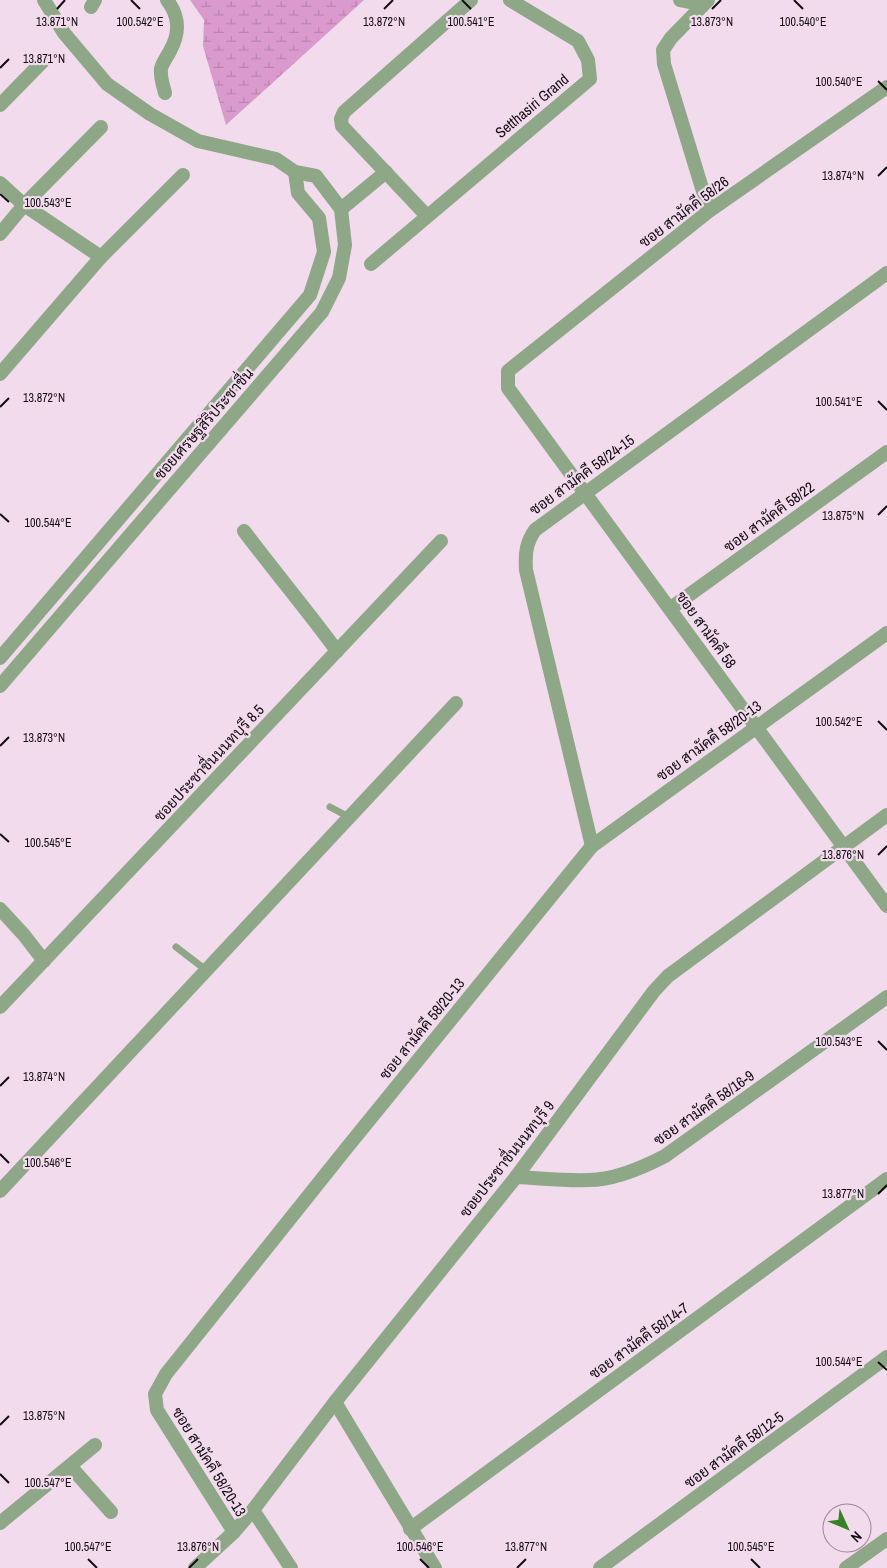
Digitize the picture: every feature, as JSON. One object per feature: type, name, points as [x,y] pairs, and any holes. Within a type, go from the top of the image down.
[{"type":"street","points":[[44,0],[64,33],[107,84],[150,114],[198,141],[276,159],[295,172],[316,176],[341,209],[386,172]]},
{"type":"street","points":[[165,93],[161,67],[174,43],[179,27],[173,7],[167,0]]},
{"type":"street","points":[[427,216],[342,126],[341,119],[344,112],[471,0]]},
{"type":"street","name":"Setthasiri Grand","points":[[370,264],[590,79],[588,60],[578,41],[510,0]]},
{"type":"street","points":[[680,0],[704,3]]},
{"type":"street","points":[[704,3],[671,38],[663,50],[664,64],[709,211]]},
{"type":"street","points":[[0,105],[44,62]]},
{"type":"street","name":"ซอย สามัคคี 58/26","points":[[508,371],[709,211],[887,87]]},
{"type":"street","points":[[0,234],[24,205],[101,127]]},
{"type":"street","name":"ซอยเศรษฐสิริประชาชื่น","points":[[0,658],[310,295],[324,252],[319,218],[298,193],[295,172]]},
{"type":"street","points":[[0,374],[101,257],[183,175]]},
{"type":"street","points":[[0,183],[24,205],[101,257]]},
{"type":"street","name":"ซอยเศรษฐสิริประชาชื่น","points":[[0,686],[322,312],[339,278],[345,244],[341,209]]},
{"type":"street","name":"ซอย สามัคคี 58/24-15","points":[[592,846],[526,570],[525,555],[529,538],[535,530],[887,273]]},
{"type":"street","name":"ซอย สามัคคี 58","points":[[508,371],[508,388],[671,608],[887,906]]},
{"type":"street","name":"ซอย สามัคคี 58/22","points":[[671,608],[887,452]]},
{"type":"street","points":[[244,531],[337,651]]},
{"type":"street","name":"ซอยประชาชื่นนนทบุรี 8.5","points":[[0,1007],[441,541]]},
{"type":"street","name":"ซอย สามัคคี 58/20-13","points":[[234,1532],[157,1410],[155,1394],[160,1384],[339,1157],[592,846],[887,633]]},
{"type":"street","points":[[0,1191],[456,703]]},
{"type":"street","name":"ซอยประชาชื่นนนทบุรี 9","points":[[195,1568],[234,1532],[253,1510],[335,1402],[516,1177],[654,991],[668,976],[887,816]]},
{"type":"street","points":[[0,909],[24,935],[44,961]]},
{"type":"street","name":"ซอย สามัคคี 58/16-9","points":[[516,1177],[590,1180],[612,1177],[640,1169],[665,1156],[887,997]]},
{"type":"street","name":"ซอย สามัคคี 58/14-7","points":[[410,1529],[887,1179]]},
{"type":"street","name":"ซอย สามัคคี 58/12-5","points":[[600,1568],[887,1357]]},
{"type":"street","points":[[335,1402],[435,1568]]},
{"type":"street","points":[[0,1524],[95,1445]]},
{"type":"street","points":[[70,1466],[110,1512]]},
{"type":"street","points":[[253,1510],[291,1568]]},
{"type":"street","points":[[846,1568],[887,1538]]},
{"type":"lane","points":[[330,807],[349,817]]},
{"type":"lane","points":[[176,947],[206,970]]},
{"type":"green space","points":[[190,0],[364,0],[226,125],[203,46],[204,20]]}]
